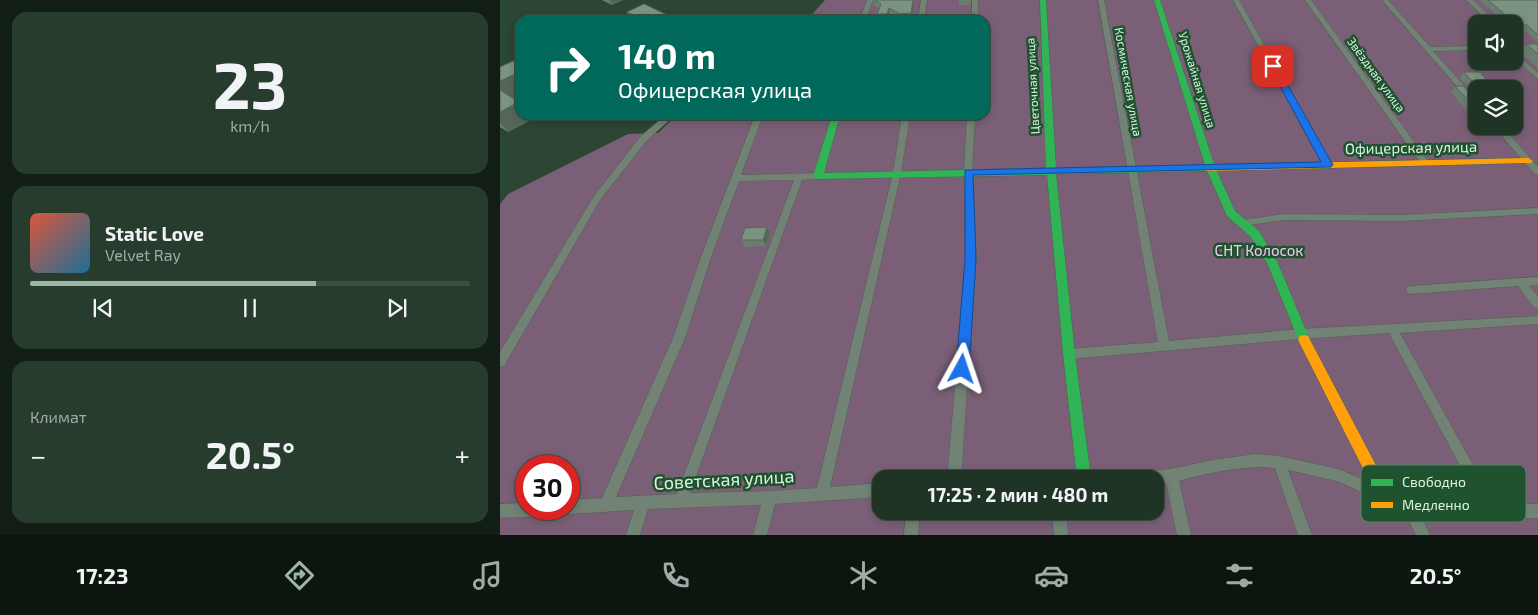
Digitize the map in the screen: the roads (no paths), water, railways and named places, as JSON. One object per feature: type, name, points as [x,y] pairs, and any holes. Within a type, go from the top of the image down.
[{"type":"street","points":[[865,15],[870,0]]},
{"type":"street","points":[[921,15],[924,0]]},
{"type":"street","points":[[975,15],[976,0]]},
{"type":"street","name":"Цветочная улица","points":[[1043,0],[1051,170],[1069,354],[1083,470]]},
{"type":"street","name":"Космическая улица","points":[[1101,0],[1164,345]]},
{"type":"street","name":"Урожайная улица","points":[[1157,0],[1210,167],[1231,213],[1255,234],[1273,264],[1301,334],[1369,465]]},
{"type":"street","points":[[1236,0],[1328,165]]},
{"type":"street","name":"Звёздная улица","points":[[1308,0],[1425,163]]},
{"type":"street","points":[[1385,0],[1468,94]]},
{"type":"street","points":[[1469,0],[1485,15]]},
{"type":"street","points":[[1428,49],[1468,48]]},
{"type":"street","points":[[1523,48],[1538,48]]},
{"type":"street","points":[[1523,63],[1538,77]]},
{"type":"street","points":[[500,362],[597,198],[644,138],[666,120]]},
{"type":"street","points":[[606,505],[679,338],[706,257],[757,120]]},
{"type":"street","points":[[736,178],[818,176],[835,120]]},
{"type":"street","points":[[822,494],[897,173],[905,120]]},
{"type":"street","points":[[955,470],[971,259],[968,172],[971,120]]},
{"type":"street","points":[[1505,135],[1538,172]]},
{"type":"street","name":"Офицерская улица","points":[[818,176],[1528,161]]},
{"type":"street","points":[[681,500],[799,177]]},
{"type":"street","points":[[1242,223],[1284,217],[1402,218],[1538,210]]},
{"type":"street","points":[[1410,290],[1538,281]]},
{"type":"street","points":[[1520,283],[1538,304]]},
{"type":"street","points":[[1069,354],[1301,334],[1538,320]]},
{"type":"street","points":[[1392,329],[1466,465]]},
{"type":"street","points":[[1164,476],[1212,466],[1247,461],[1279,462],[1338,475],[1361,485]]},
{"type":"street","points":[[1279,462],[1306,535]]},
{"type":"street","points":[[1171,476],[1184,535]]},
{"type":"street","name":"Советская улица","points":[[580,506],[681,500],[770,498],[872,491]]},
{"type":"street","points":[[760,535],[770,498]]},
{"type":"street","points":[[633,535],[642,503]]},
{"type":"street","points":[[500,511],[515,510]]},
{"type":"street","points":[[911,535],[912,520]]},
{"type":"street","points":[[1060,520],[1061,535]]},
{"type":"street","points":[[1417,522],[1423,535]]},
{"type":"park label","name":"СНТ Колосок","points":[[1259,251]]}]
